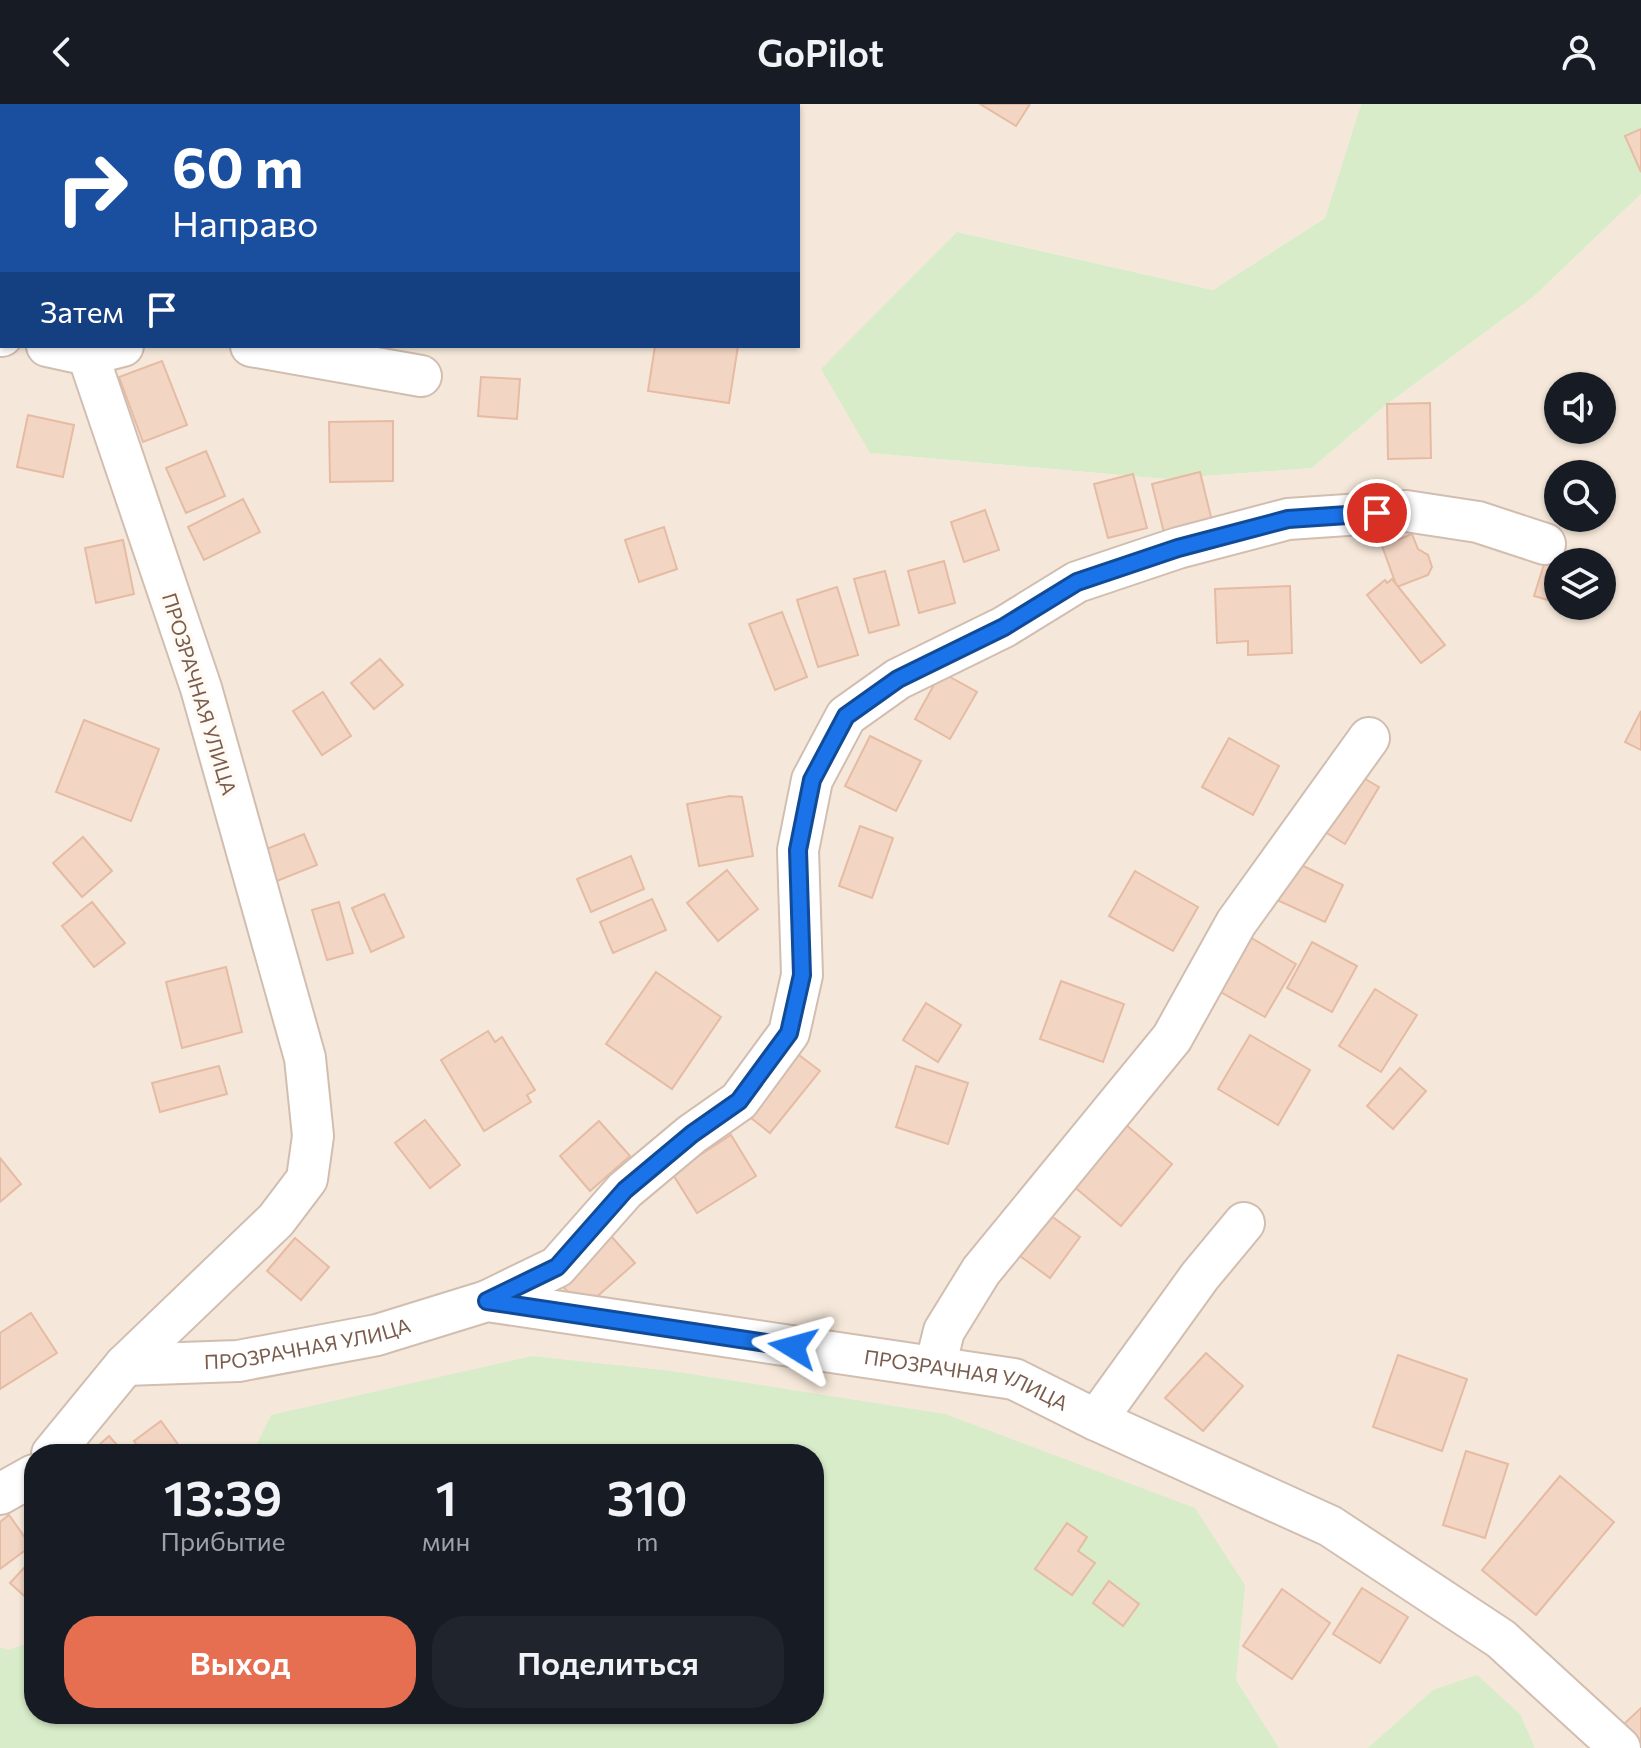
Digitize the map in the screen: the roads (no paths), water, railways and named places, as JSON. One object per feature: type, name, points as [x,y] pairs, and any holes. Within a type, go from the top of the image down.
[{"type":"street","name":"ПРОЗРАЧНАЯ УЛИЦА","points":[[71,348],[106,351],[305,1058],[313,1136],[307,1179],[276,1220],[125,1365]]},
{"type":"street","points":[[262,348],[421,376]]},
{"type":"street","points":[[487,1301],[557,1267],[625,1190],[692,1134],[739,1101],[789,1033],[802,975],[798,850],[812,780],[846,716],[898,679],[1004,627],[1077,582],[1178,548],[1288,519],[1406,511],[1478,522],[1545,544]]},
{"type":"street","points":[[935,1367],[944,1331],[981,1271],[1172,1038],[1236,923],[1369,738]]},
{"type":"street","points":[[1096,1420],[1200,1276],[1244,1223]]},
{"type":"street","name":"ПРОЗРАЧНАЯ УЛИЦА","points":[[125,1365],[238,1361],[377,1335],[487,1301],[1014,1379],[1096,1420],[1330,1526],[1501,1639],[1620,1748]]},
{"type":"street","points":[[60,1444],[125,1365]]},
{"type":"street","points":[[0,1494],[24,1481]]}]
